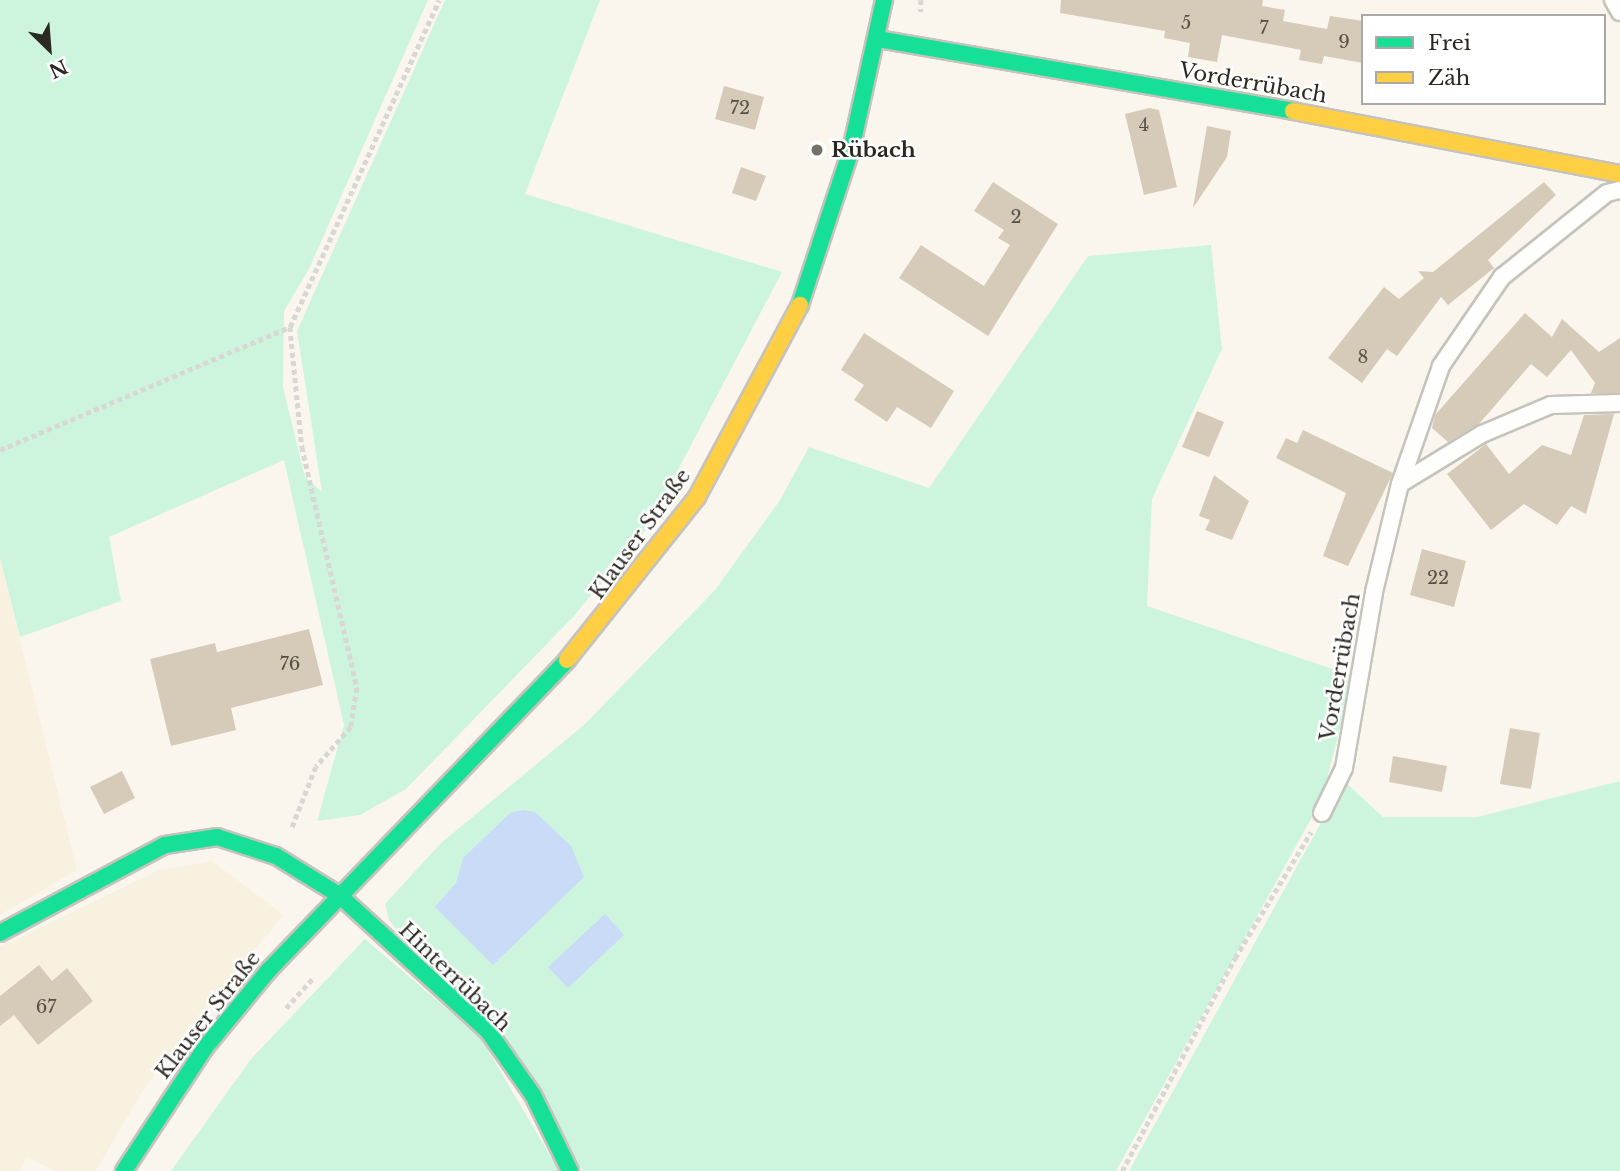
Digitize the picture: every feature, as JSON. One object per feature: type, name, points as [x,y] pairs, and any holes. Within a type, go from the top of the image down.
[{"type":"street","name":"Klauser Straße","points":[[124,1171],[204,1049],[339,895],[590,636],[697,497],[799,307],[827,231],[878,39],[884,0]]},
{"type":"street","name":"Vorderrübach","points":[[878,39],[1387,127],[1620,174]]},
{"type":"street","points":[[0,933],[164,845],[217,837],[276,856],[339,895]]},
{"type":"street","name":"Hinterrübach","points":[[339,895],[488,1031],[533,1095],[570,1171]]},
{"type":"lane","points":[[1613,0],[1620,12]]},
{"type":"lane","name":"Vorderrübach","points":[[1322,813],[1344,768],[1374,592],[1401,484],[1441,366],[1502,277],[1607,193],[1620,190]]},
{"type":"lane","points":[[1401,484],[1482,434],[1551,405],[1620,403]]},
{"type":"path","points":[[276,856],[316,767],[351,727],[357,688],[302,447],[290,327],[439,0]]},
{"type":"path","points":[[0,450],[290,327]]},
{"type":"path","points":[[1122,1171],[1235,958],[1322,813]]},
{"type":"shaded area","points":[[0,558],[77,870],[0,915]]},
{"type":"shaded area","points":[[212,861],[284,915],[197,1017],[140,1095],[96,1171],[55,1171],[27,1157],[20,1171],[0,1171],[0,947],[157,871]]},
{"type":"green space","points":[[0,0],[428,0],[309,269],[284,311],[283,387],[305,477],[322,492],[297,331],[445,0],[600,0],[525,194],[782,272],[648,527],[573,617],[406,789],[360,815],[317,821],[344,725],[284,460],[109,537],[121,601],[20,637],[0,558]]},
{"type":"green space","points":[[1211,245],[1222,349],[1152,499],[1147,606],[1353,676],[1322,799],[1116,1171],[583,1171],[389,920],[385,904],[441,843],[585,724],[715,590],[780,500],[809,447],[929,488],[1088,256]]},
{"type":"green space","points":[[1344,781],[1383,817],[1477,817],[1620,781],[1620,1171],[1129,1171]]},
{"type":"green space","points":[[365,939],[481,1038],[559,1171],[171,1171],[251,1059]]},
{"type":"water","points":[[523,810],[535,812],[571,846],[584,877],[493,965],[435,907],[456,883],[463,858],[510,813]]},
{"type":"water","points":[[605,914],[624,935],[568,988],[548,967]]},
{"type":"building","points":[[1061,0],[1263,0],[1262,6],[1285,10],[1283,21],[1327,29],[1330,16],[1361,21],[1361,63],[1324,56],[1322,64],[1299,60],[1301,50],[1222,35],[1217,62],[1188,57],[1190,43],[1164,38],[1165,31],[1060,13]]},
{"type":"building","points":[[724,86],[764,97],[755,130],[715,119]]},
{"type":"building","points":[[1149,108],[1159,110],[1177,187],[1144,195],[1125,114]]},
{"type":"building","points":[[1207,126],[1231,131],[1227,157],[1193,208]]},
{"type":"building","points":[[741,167],[766,176],[756,201],[732,193]]},
{"type":"building","points":[[993,182],[1058,224],[988,336],[899,278],[921,245],[984,286],[1010,245],[998,238],[1004,230],[974,211]]},
{"type":"building","points":[[1544,182],[1556,195],[1488,260],[1494,268],[1448,305],[1441,297],[1397,356],[1387,349],[1362,383],[1328,358],[1384,287],[1399,299],[1424,278],[1418,271],[1433,272]]},
{"type":"building","points":[[1525,313],[1552,337],[1562,319],[1599,352],[1620,338],[1620,393],[1591,393],[1595,383],[1571,350],[1547,377],[1531,364],[1479,424],[1448,442],[1432,428],[1435,415]]},
{"type":"building","points":[[864,333],[954,391],[931,428],[897,407],[887,422],[854,400],[864,385],[841,370]]},
{"type":"building","points":[[1197,411],[1224,422],[1209,457],[1182,447]]},
{"type":"building","points":[[1614,414],[1586,514],[1571,506],[1557,525],[1524,504],[1491,530],[1447,474],[1486,444],[1509,474],[1542,445],[1571,455],[1584,415]]},
{"type":"building","points":[[1303,430],[1393,473],[1348,566],[1323,556],[1346,493],[1276,458],[1286,438],[1297,443]]},
{"type":"building","points":[[1214,475],[1249,501],[1232,540],[1205,530],[1210,520],[1199,516]]},
{"type":"building","points":[[1422,549],[1466,561],[1454,607],[1410,595]]},
{"type":"building","points":[[309,629],[323,685],[231,708],[236,730],[171,746],[150,659],[215,643],[217,652]]},
{"type":"building","points":[[1510,728],[1540,733],[1531,789],[1500,784]]},
{"type":"building","points":[[1393,756],[1447,766],[1442,792],[1389,782]]},
{"type":"building","points":[[122,771],[135,798],[104,814],[90,787]]},
{"type":"building","points":[[39,965],[52,981],[67,968],[93,1001],[38,1045],[14,1015],[0,1026],[0,996]]},
{"type":"traffic: fast","points":[[800,305],[851,150],[884,0]]},
{"type":"traffic: fast","points":[[878,39],[1293,111]]},
{"type":"traffic: fast","points":[[124,1171],[204,1049],[268,971],[567,660]]},
{"type":"traffic: fast","points":[[0,933],[165,845],[217,837],[276,856],[339,895],[488,1031],[533,1095],[570,1171]]},
{"type":"traffic: slow","points":[[1293,111],[1620,174]]},
{"type":"traffic: slow","points":[[567,660],[697,497],[800,305]]},
{"type":"place","name":"Rübach","points":[[817,150]]}]
